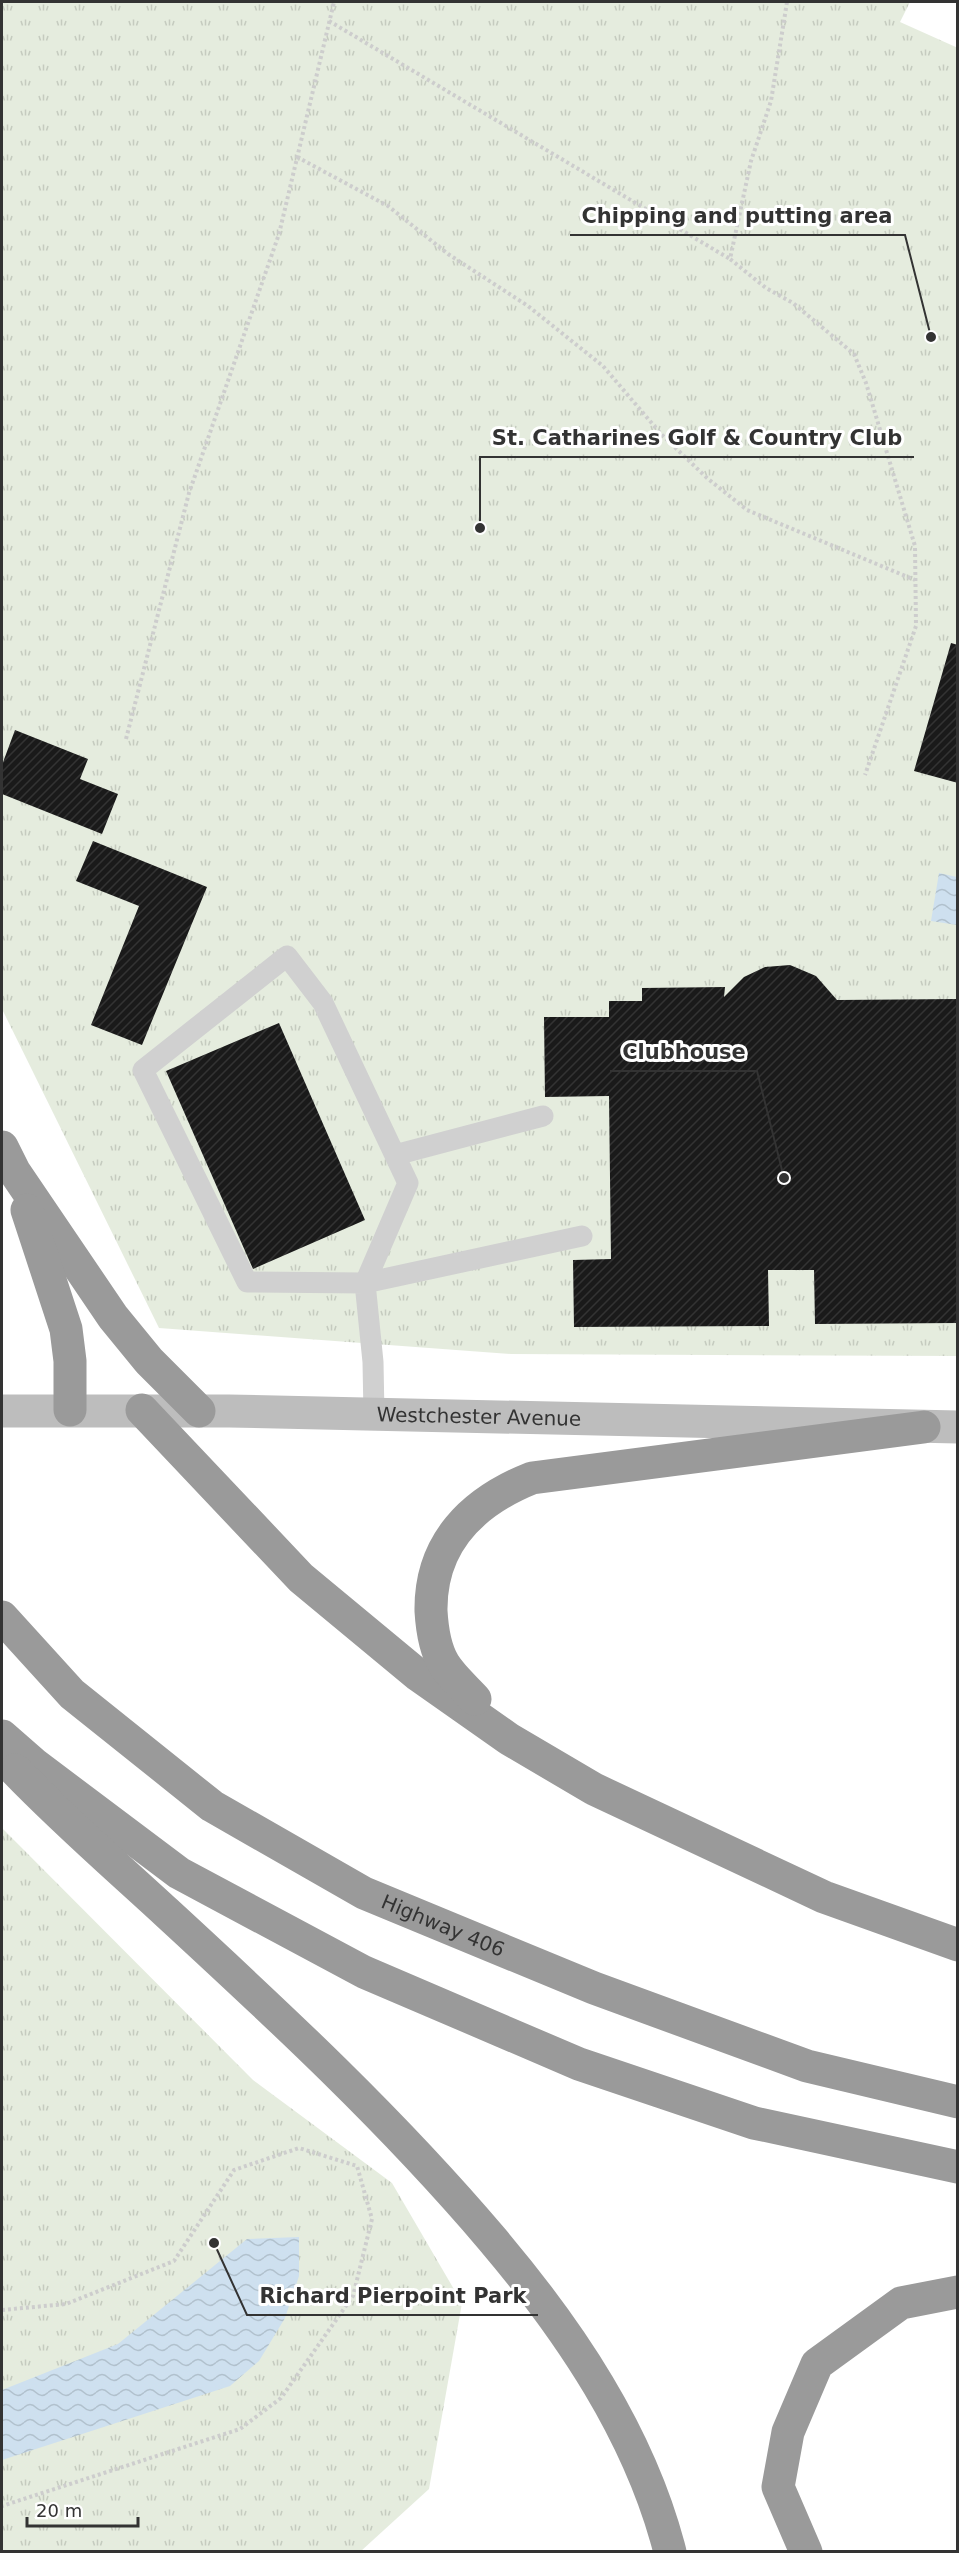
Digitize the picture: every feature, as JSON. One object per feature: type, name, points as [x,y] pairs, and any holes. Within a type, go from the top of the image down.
[{"type":"highway","points":[[8,1159],[66,1329],[70,1361],[70,1410]]},
{"type":"highway","points":[[8,1159],[113,1317],[149,1361],[199,1411]]},
{"type":"highway","points":[[142,1410],[301,1578],[418,1675],[509,1739],[594,1789],[824,1897],[957,1945]]},
{"type":"highway","points":[[509,1739],[444,1664],[432,1628],[431,1593],[440,1554],[465,1520],[500,1491],[532,1478],[924,1427]]},
{"type":"highway","name":"Highway 406","points":[[2,1617],[72,1694],[212,1806],[364,1893],[594,1988],[807,2066],[957,2102]]},
{"type":"highway","points":[[2,1736],[34,1764],[179,1873],[364,1972],[579,2064],[754,2123],[957,2167]]},
{"type":"highway","points":[[2,1755],[56,1812],[268,2007],[424,2161],[524,2277],[564,2329],[599,2384],[654,2502],[670,2552]]},
{"type":"highway","points":[[806,2552],[778,2487],[788,2432],[817,2364],[901,2302],[957,2292]]},
{"type":"main road","name":"Westchester Avenue","points":[[2,1411],[142,1410],[957,1427]]},
{"type":"lane","points":[[374,1415],[373,1362],[365,1283],[408,1184],[323,1004],[287,956],[143,1070],[247,1282],[365,1283],[582,1236]]},
{"type":"lane","points":[[395,1155],[543,1116]]},
{"type":"path","points":[[126,740],[189,493],[279,234],[334,2]]},
{"type":"path","points":[[730,259],[752,161],[771,101],[781,56],[787,2]]},
{"type":"path","points":[[329,21],[730,259],[766,288],[793,303],[854,354],[872,404],[915,546],[916,627],[865,776]]},
{"type":"path","points":[[297,157],[388,206],[448,254],[528,306],[603,366],[660,434],[707,478],[747,510],[915,580]]},
{"type":"path","points":[[2,2310],[66,2304],[174,2261],[234,2170],[299,2148],[357,2166],[372,2219],[353,2296],[281,2398],[240,2429],[2,2506]]},
{"type":"green space","points":[[2,2],[910,2],[900,22],[958,48],[957,1356],[511,1354],[159,1328],[2,1009]]},
{"type":"green space","points":[[2,1828],[253,2080],[392,2183],[462,2303],[429,2489],[361,2551],[2,2551]]},
{"type":"water","points":[[939,873],[957,877],[957,925],[931,921]]},
{"type":"water","points":[[299,2237],[299,2276],[285,2318],[259,2361],[230,2386],[2,2460],[2,2390],[118,2344],[247,2239]]},
{"type":"building","points":[[951,643],[958,645],[958,783],[914,771]]},
{"type":"building","points":[[15,730],[88,759],[80,779],[118,794],[102,834],[2,794],[2,765]]},
{"type":"building","points":[[93,841],[207,887],[142,1045],[91,1025],[139,906],[76,881]]},
{"type":"building","points":[[790,965],[816,976],[837,1000],[958,999],[958,1323],[815,1324],[814,1270],[768,1270],[769,1326],[574,1327],[573,1260],[611,1259],[609,1096],[545,1097],[544,1017],[609,1017],[609,1001],[642,1001],[642,988],[725,987],[724,997],[744,977],[765,967]]},
{"type":"building","points":[[279,1023],[365,1220],[253,1269],[166,1071]]},
{"type":"place","name":"Chipping and putting area","points":[[931,337]]},
{"type":"place","name":"St. Catharines Golf & Country Club","points":[[480,528]]},
{"type":"place","name":"Clubhouse","points":[[784,1178]]},
{"type":"place","name":"Richard Pierpoint Park","points":[[214,2243]]}]
